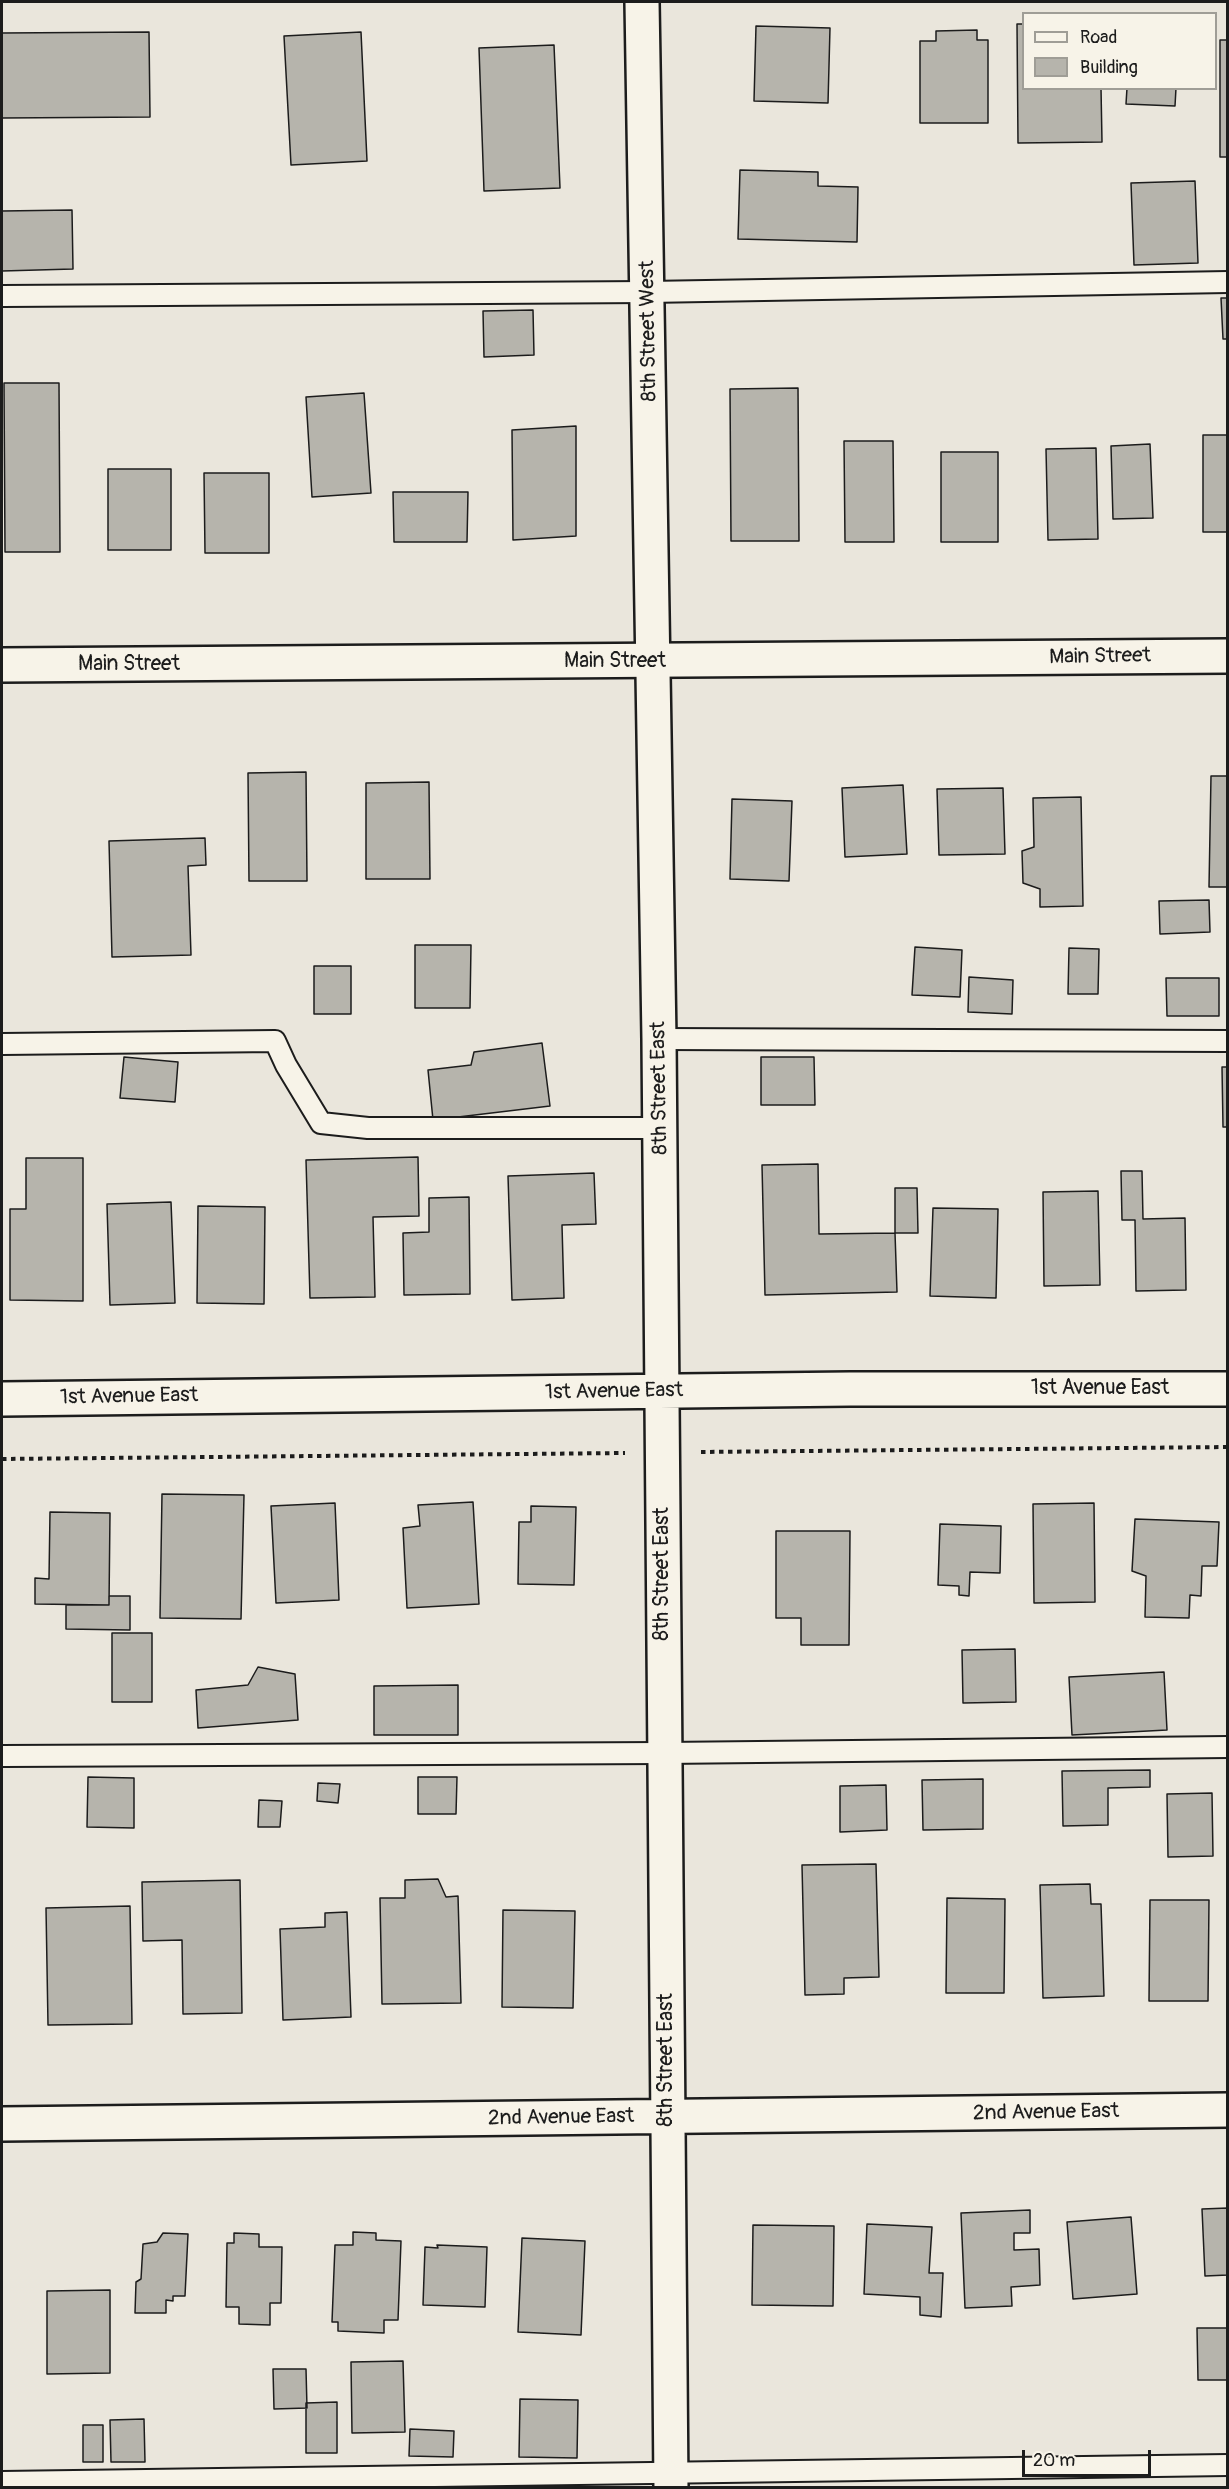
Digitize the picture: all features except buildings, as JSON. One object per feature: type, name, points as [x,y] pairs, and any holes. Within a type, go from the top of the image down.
[{"type":"street","name":"8th Street West","points":[[642,2],[654,662]]},
{"type":"street","name":"Main Street","points":[[2,665],[1227,656]]},
{"type":"street","name":"8th Street East","points":[[654,662],[660,1128],[670,2480]]},
{"type":"street","name":"1st Avenue East","points":[[2,1399],[850,1389],[1227,1389]]},
{"type":"street","name":"2nd Avenue East","points":[[2,2124],[1227,2110]]},
{"type":"lane","points":[[2,296],[648,291],[1227,282]]},
{"type":"lane","points":[[659,1039],[1227,1041]]},
{"type":"lane","points":[[2,1044],[275,1041],[321,1123],[368,1128],[660,1128]]},
{"type":"lane","points":[[2,1756],[664,1753],[1227,1747]]},
{"type":"lane","points":[[2,2482],[670,2480],[1227,2465]]},
{"type":"path","points":[[691,1452],[1227,1447]]},
{"type":"path","points":[[2,1459],[625,1453]]}]
